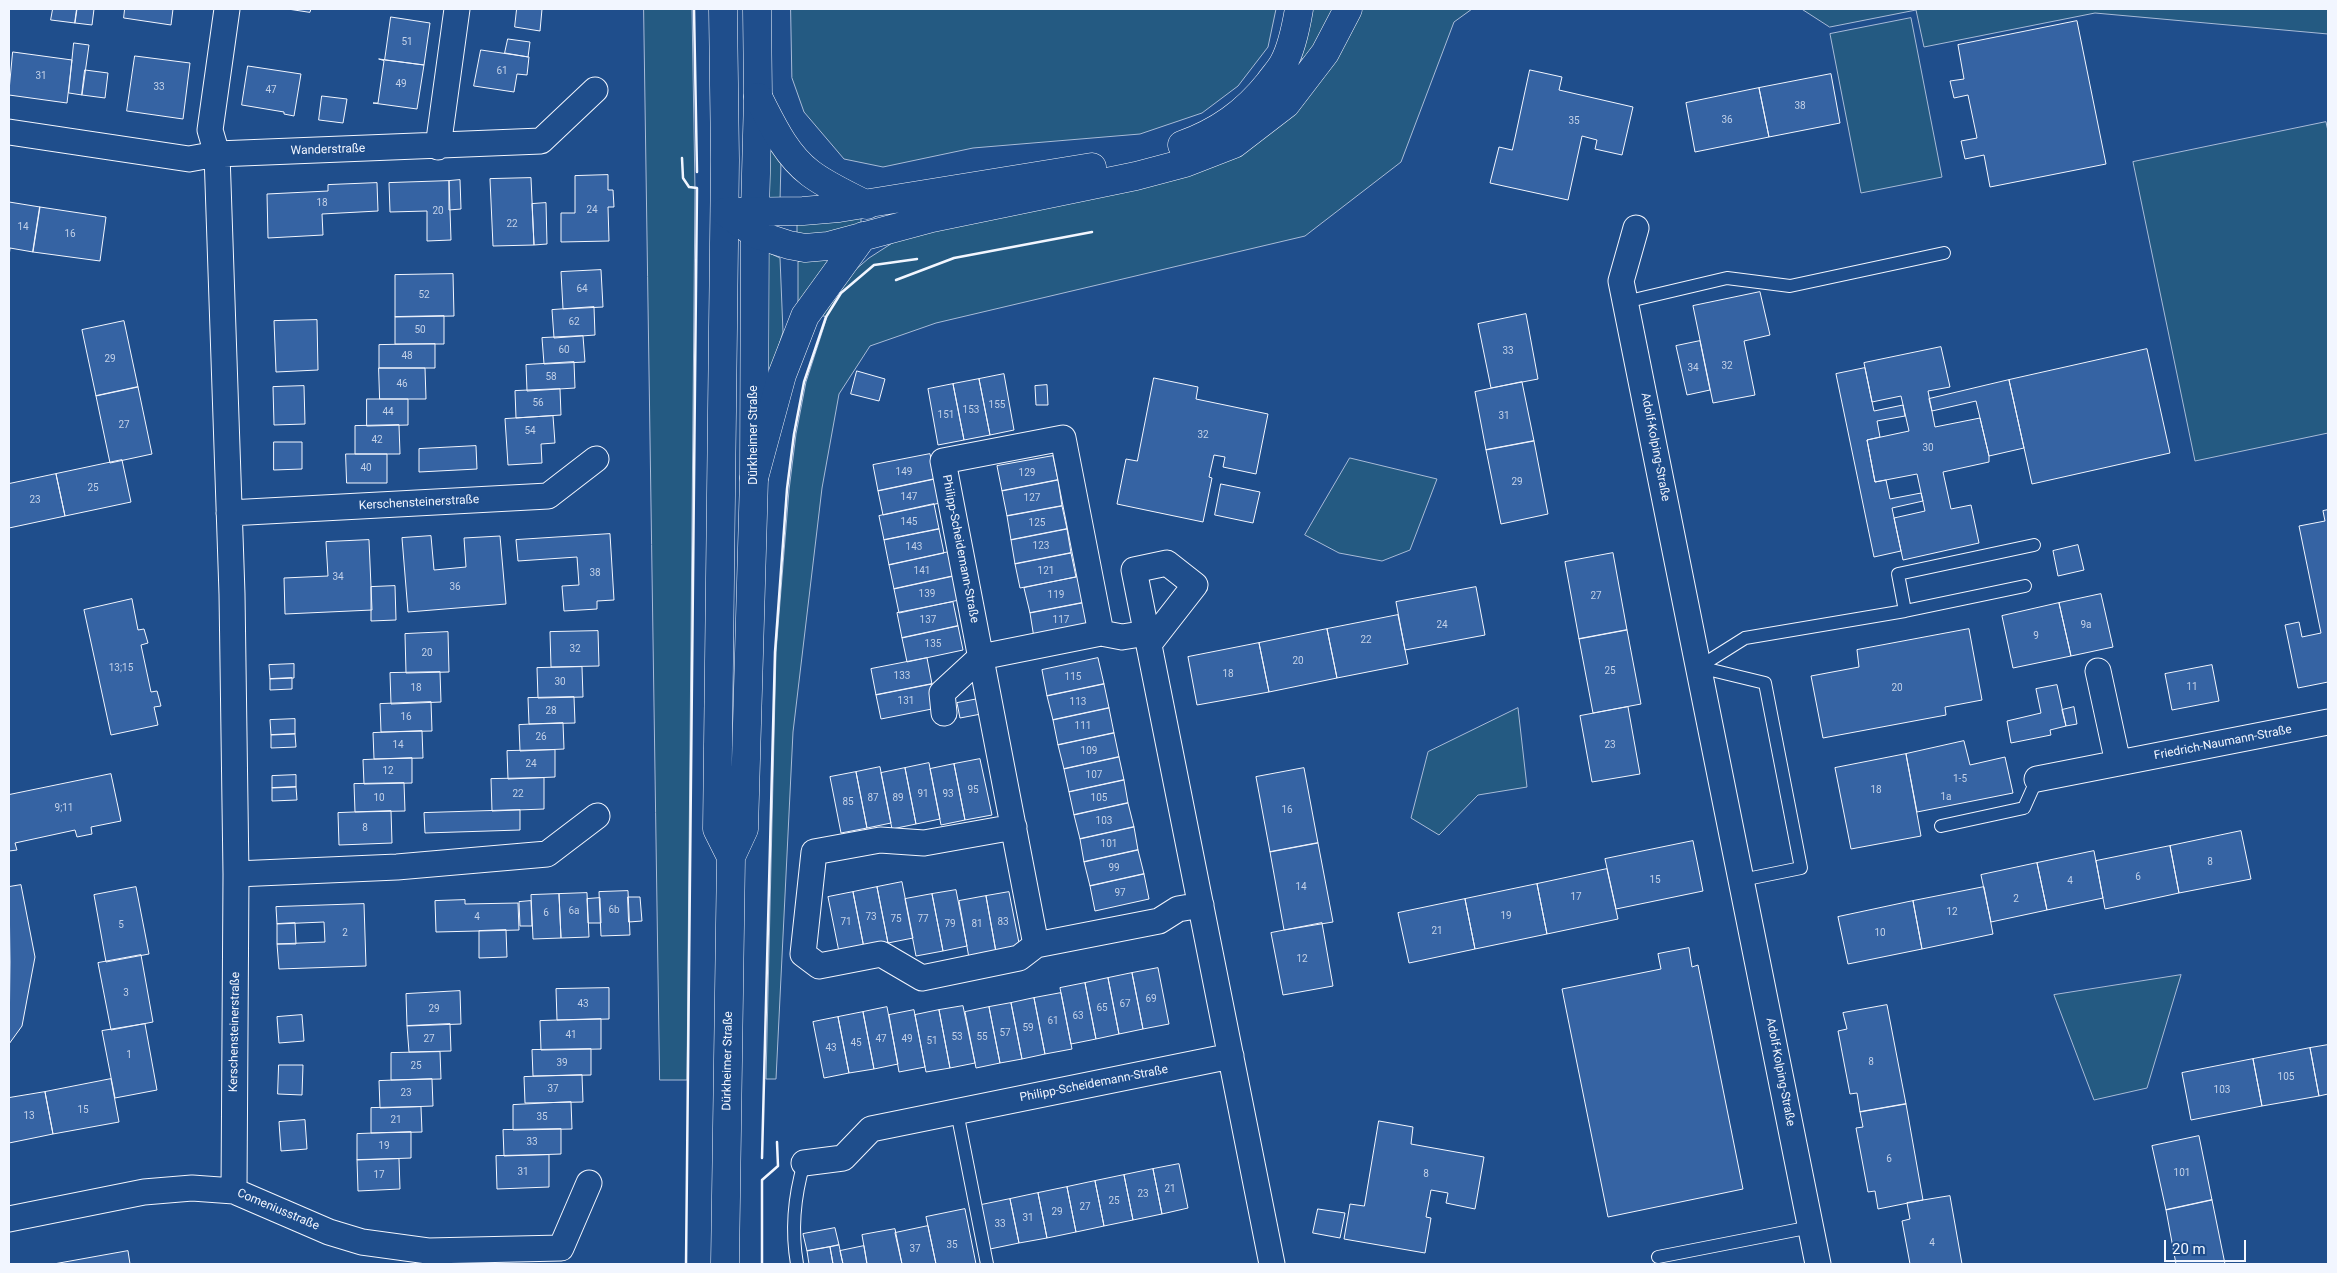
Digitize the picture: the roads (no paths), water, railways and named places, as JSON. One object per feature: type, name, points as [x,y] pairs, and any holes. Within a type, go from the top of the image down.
[{"type":"main road","name":"Dürkheimer Straße","points":[[723,9],[724,212],[717,829],[731,857]]},
{"type":"main road","name":"Dürkheimer Straße","points":[[725,1264],[731,857],[744,829],[754,478],[755,223],[758,97],[757,9]]},
{"type":"main road","points":[[755,223],[803,212],[867,205],[1124,162],[1205,137],[1233,120],[1257,98],[1283,64],[1295,32],[1300,9]]},
{"type":"main road","points":[[724,212],[755,223],[789,245],[806,248],[828,246],[932,218],[1136,176],[1185,163],[1234,144],[1286,104],[1325,54],[1348,9]]},
{"type":"main road","points":[[758,97],[776,132],[793,156],[821,181],[867,205]]},
{"type":"main road","points":[[754,478],[782,375],[805,316],[863,236]]},
{"type":"street","points":[[217,154],[210,130],[227,9]]},
{"type":"street","points":[[438,146],[456,9]]},
{"type":"street","name":"Wanderstraße","points":[[9,132],[189,159],[217,154],[541,141],[595,90]]},
{"type":"street","name":"Kerschensteinerstraße","points":[[217,154],[232,594],[236,874],[234,1191]]},
{"type":"street","name":"Adolf-Kolping-Straße","points":[[1636,228],[1621,281],[1818,1264]]},
{"type":"street","name":"Philipp-Scheidemann-Straße","points":[[1036,945],[943,461],[1063,438],[1109,639]]},
{"type":"street","name":"Kerschensteinerstraße","points":[[229,513],[548,496],[596,459]]},
{"type":"street","points":[[944,713],[942,693],[981,657],[1109,639],[1148,638],[1178,907],[1231,1056],[1272,1264]]},
{"type":"street","points":[[2098,671],[2118,763]]},
{"type":"street","name":"Friedrich-Naumann-Straße","points":[[2038,779],[2328,722]]},
{"type":"street","points":[[236,874],[396,867],[547,854],[597,816]]},
{"type":"street","points":[[1014,827],[924,843],[880,840],[814,852],[803,954],[819,966],[881,954],[922,978],[1019,958],[1036,945],[1159,922],[1178,907]]},
{"type":"street","name":"Philipp-Scheidemann-Straße","points":[[804,1163],[843,1158],[871,1129],[1231,1056]]},
{"type":"street","name":"Comeniusstraße","points":[[9,1219],[144,1192],[192,1188],[234,1191],[329,1232],[427,1258],[561,1248],[589,1183]]},
{"type":"lane","points":[[1626,302],[1727,278],[1790,286],[1944,253]]},
{"type":"lane","points":[[1905,610],[1898,574],[2034,545]]},
{"type":"lane","points":[[1699,667],[1745,638],[1905,610],[2025,586]]},
{"type":"lane","points":[[1699,667],[1765,683],[1801,868],[1742,880]]},
{"type":"lane","points":[[1941,826],[2024,808],[2038,779]]},
{"type":"lane","points":[[957,1112],[987,1264]]},
{"type":"lane","name":"Philipp-Scheidemann-Straße","points":[[797,1264],[793,1238],[796,1191],[804,1163]]},
{"type":"lane","points":[[1658,1257],[1811,1227]]}]
